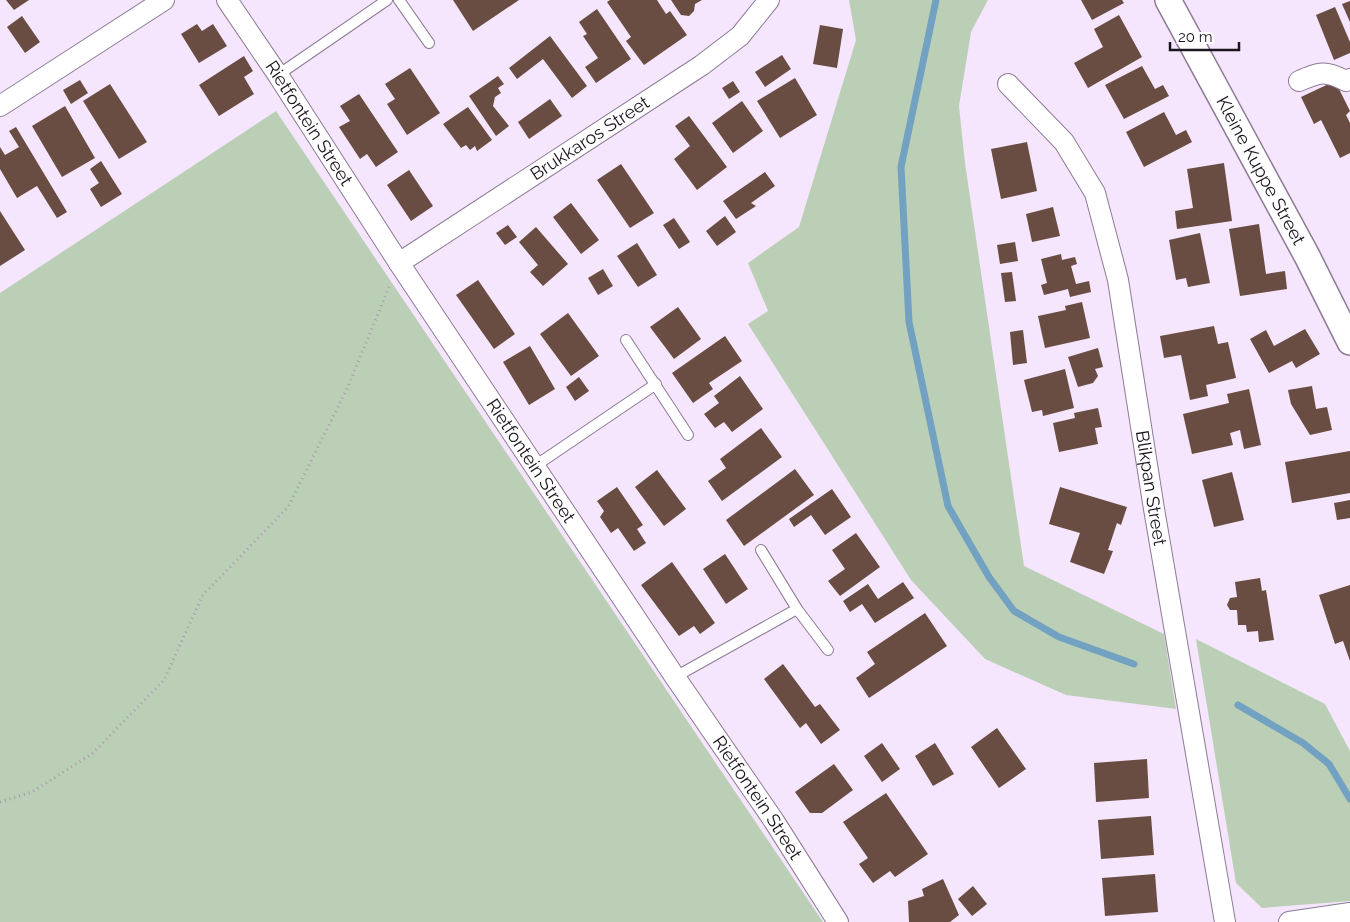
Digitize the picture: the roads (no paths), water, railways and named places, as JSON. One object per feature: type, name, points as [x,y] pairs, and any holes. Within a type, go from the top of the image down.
[{"type":"street","points":[[0,106],[164,0]]},
{"type":"street","name":"Rietfontein Street","points":[[227,0],[278,75],[399,263],[774,821],[838,922]]},
{"type":"street","name":"Brukkaros Street","points":[[399,263],[702,65],[740,36],[768,0]]},
{"type":"street","name":"Kleine Kuppe Street","points":[[1169,0],[1307,256],[1350,342]]},
{"type":"street","points":[[1299,81],[1318,73],[1334,74],[1346,80],[1350,78]]},
{"type":"street","name":"Blikpan Street","points":[[1008,84],[1064,142],[1095,193],[1103,222],[1118,280],[1154,509],[1225,922]]},
{"type":"street","points":[[1289,922],[1350,913]]},
{"type":"lane","points":[[278,75],[387,0]]},
{"type":"lane","points":[[399,0],[428,43]]},
{"type":"lane","points":[[626,340],[688,435]]},
{"type":"lane","points":[[535,466],[656,384]]},
{"type":"lane","points":[[761,550],[797,609],[828,650]]},
{"type":"lane","points":[[676,677],[797,609]]},
{"type":"waterway","points":[[936,0],[901,167],[909,322],[948,506],[989,577],[1014,611],[1059,637],[1134,664]]},
{"type":"waterway","points":[[1238,705],[1303,743],[1329,764],[1350,799]]}]
